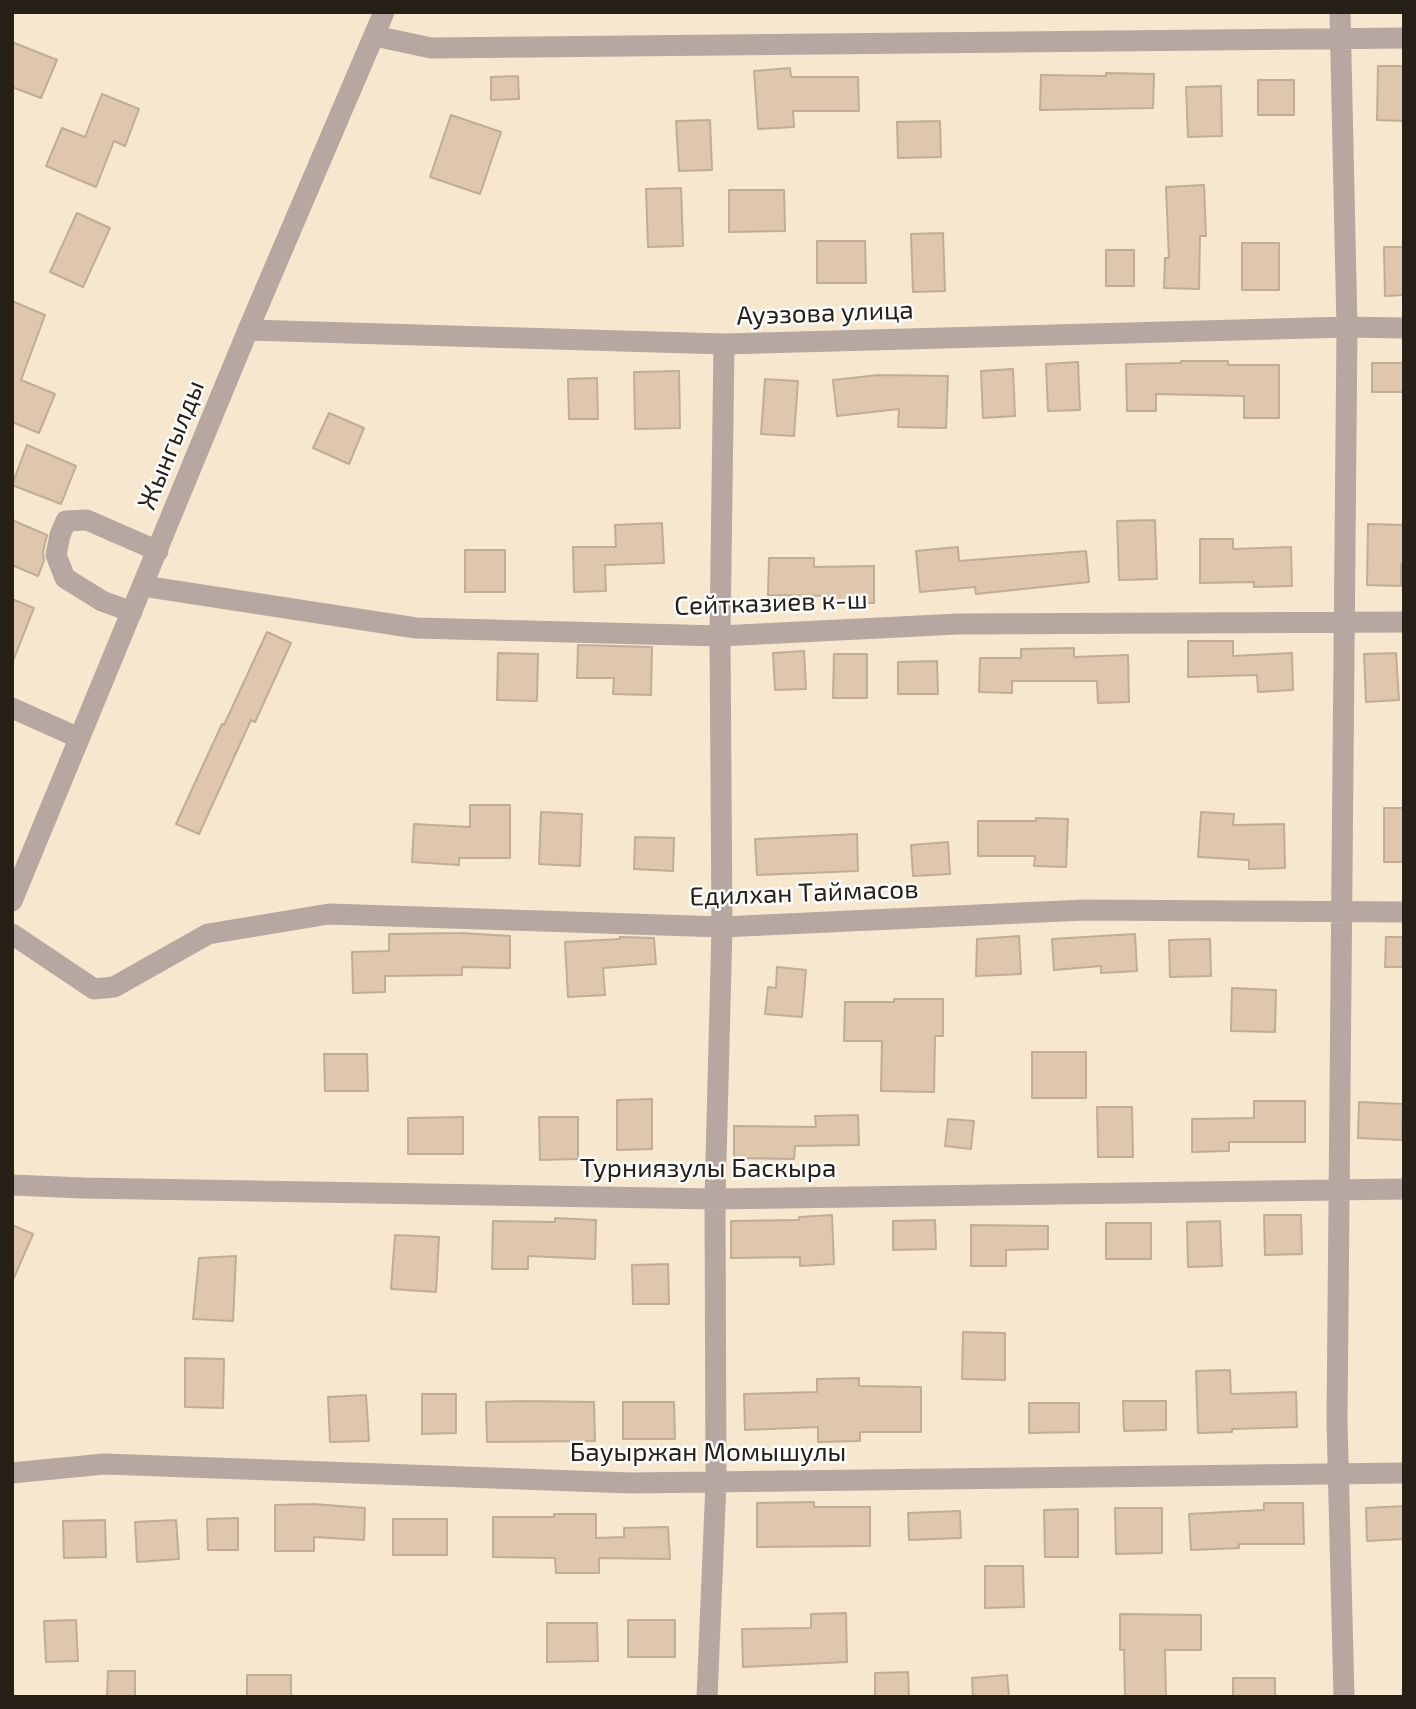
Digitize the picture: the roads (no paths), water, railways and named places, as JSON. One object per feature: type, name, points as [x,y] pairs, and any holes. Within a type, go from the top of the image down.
[{"type":"street","name":"Жынгылды","points":[[12,901],[248,330],[384,12]]},
{"type":"street","points":[[1340,12],[1347,327],[1336,1421],[1344,1697]]},
{"type":"street","points":[[375,36],[431,48],[1404,38]]},
{"type":"street","name":"Ауэзова улица","points":[[248,330],[724,344],[1347,327],[1404,328]]},
{"type":"street","points":[[707,1697],[716,1482],[715,1199],[722,927],[720,636],[724,344]]},
{"type":"street","points":[[132,612],[102,601],[65,578],[56,555],[63,528],[66,521],[87,520],[158,551]]},
{"type":"street","name":"Сейтказиев к-ш","points":[[143,586],[416,628],[720,636],[958,624],[1404,622]]},
{"type":"street","points":[[12,708],[79,738]]},
{"type":"street","name":"Едилхан Таймасов","points":[[12,934],[94,989],[114,987],[208,934],[328,914],[722,927],[1084,910],[1404,912]]},
{"type":"street","name":"Турниязулы Баскыра","points":[[12,1185],[715,1199],[1404,1189]]},
{"type":"street","name":"Бауыржан Момышулы","points":[[12,1473],[104,1464],[631,1483],[1404,1472]]}]
